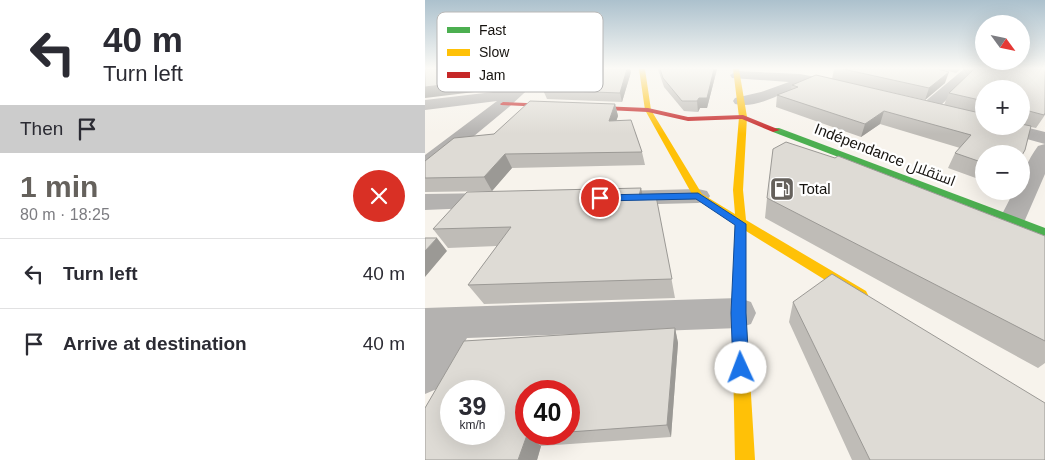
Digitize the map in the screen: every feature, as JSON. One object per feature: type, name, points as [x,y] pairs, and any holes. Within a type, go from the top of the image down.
[{"type":"street","points":[[645,90],[648,110],[698,196],[741,224],[867,299]]},
{"type":"street","points":[[739,90],[743,117],[738,190],[741,224],[739,313],[745,460]]},
{"type":"street","points":[[741,101],[765,96],[778,90]]},
{"type":"street","points":[[929,108],[948,90]]},
{"type":"street","points":[[425,165],[517,92]]},
{"type":"street","points":[[425,105],[508,99],[648,110],[688,119],[743,117]]},
{"type":"street","points":[[910,103],[947,112]]},
{"type":"street","name":"Indépendance استقلال","points":[[743,117],[1045,232]]},
{"type":"street","points":[[1030,134],[1045,138]]},
{"type":"street","points":[[425,149],[452,143]]},
{"type":"street","points":[[1012,220],[1045,150]]},
{"type":"street","points":[[600,198],[698,196]]},
{"type":"street","points":[[425,202],[523,200]]},
{"type":"street","points":[[425,374],[441,323],[739,313]]},
{"type":"building","points":[[621,90],[620,93],[594,92]]},
{"type":"building","points":[[673,90],[709,90],[707,98],[699,98],[697,101],[682,101]]},
{"type":"building","points":[[789,90],[883,90],[975,112],[975,135],[1029,135],[1026,145],[975,145],[975,160],[955,153],[971,135],[884,111],[865,124],[777,95]]},
{"type":"building","points":[[952,90],[975,90],[975,99],[949,93]]},
{"type":"building","points":[[1030,90],[1045,90],[1044,115],[1030,111]]},
{"type":"building","points":[[530,101],[615,104],[609,121],[631,120],[642,152],[505,154],[484,177],[425,178],[425,161],[454,138],[494,134]]},
{"type":"building","points":[[786,142],[835,158],[838,156],[1045,236],[1045,341],[767,198],[773,149]]},
{"type":"building","points":[[641,188],[639,196],[656,196],[672,279],[468,285],[511,227],[433,229],[467,192]]},
{"type":"building","points":[[425,238],[437,238],[425,251]]},
{"type":"building","points":[[832,274],[1045,403],[1045,460],[870,460],[793,302]]},
{"type":"building","points":[[675,328],[667,425],[580,431],[580,380],[515,380],[515,445],[523,445],[518,460],[425,460],[425,408],[440,382],[440,445],[505,445],[505,380],[441,380],[464,341]]},
{"type":"traffic: fast","points":[[776,130],[1045,232]]},
{"type":"traffic: slow","points":[[645,90],[648,110],[698,196],[861,295]]},
{"type":"traffic: slow","points":[[739,90],[743,117],[738,190],[741,224],[739,313],[745,460]]},
{"type":"traffic: jam","points":[[503,104],[648,110],[688,119],[743,117],[776,130]]},
{"type":"place","name":"Total","points":[[782,189]]},
{"type":"route","points":[[600,198],[698,196],[741,224],[739,313],[741,368]]}]
